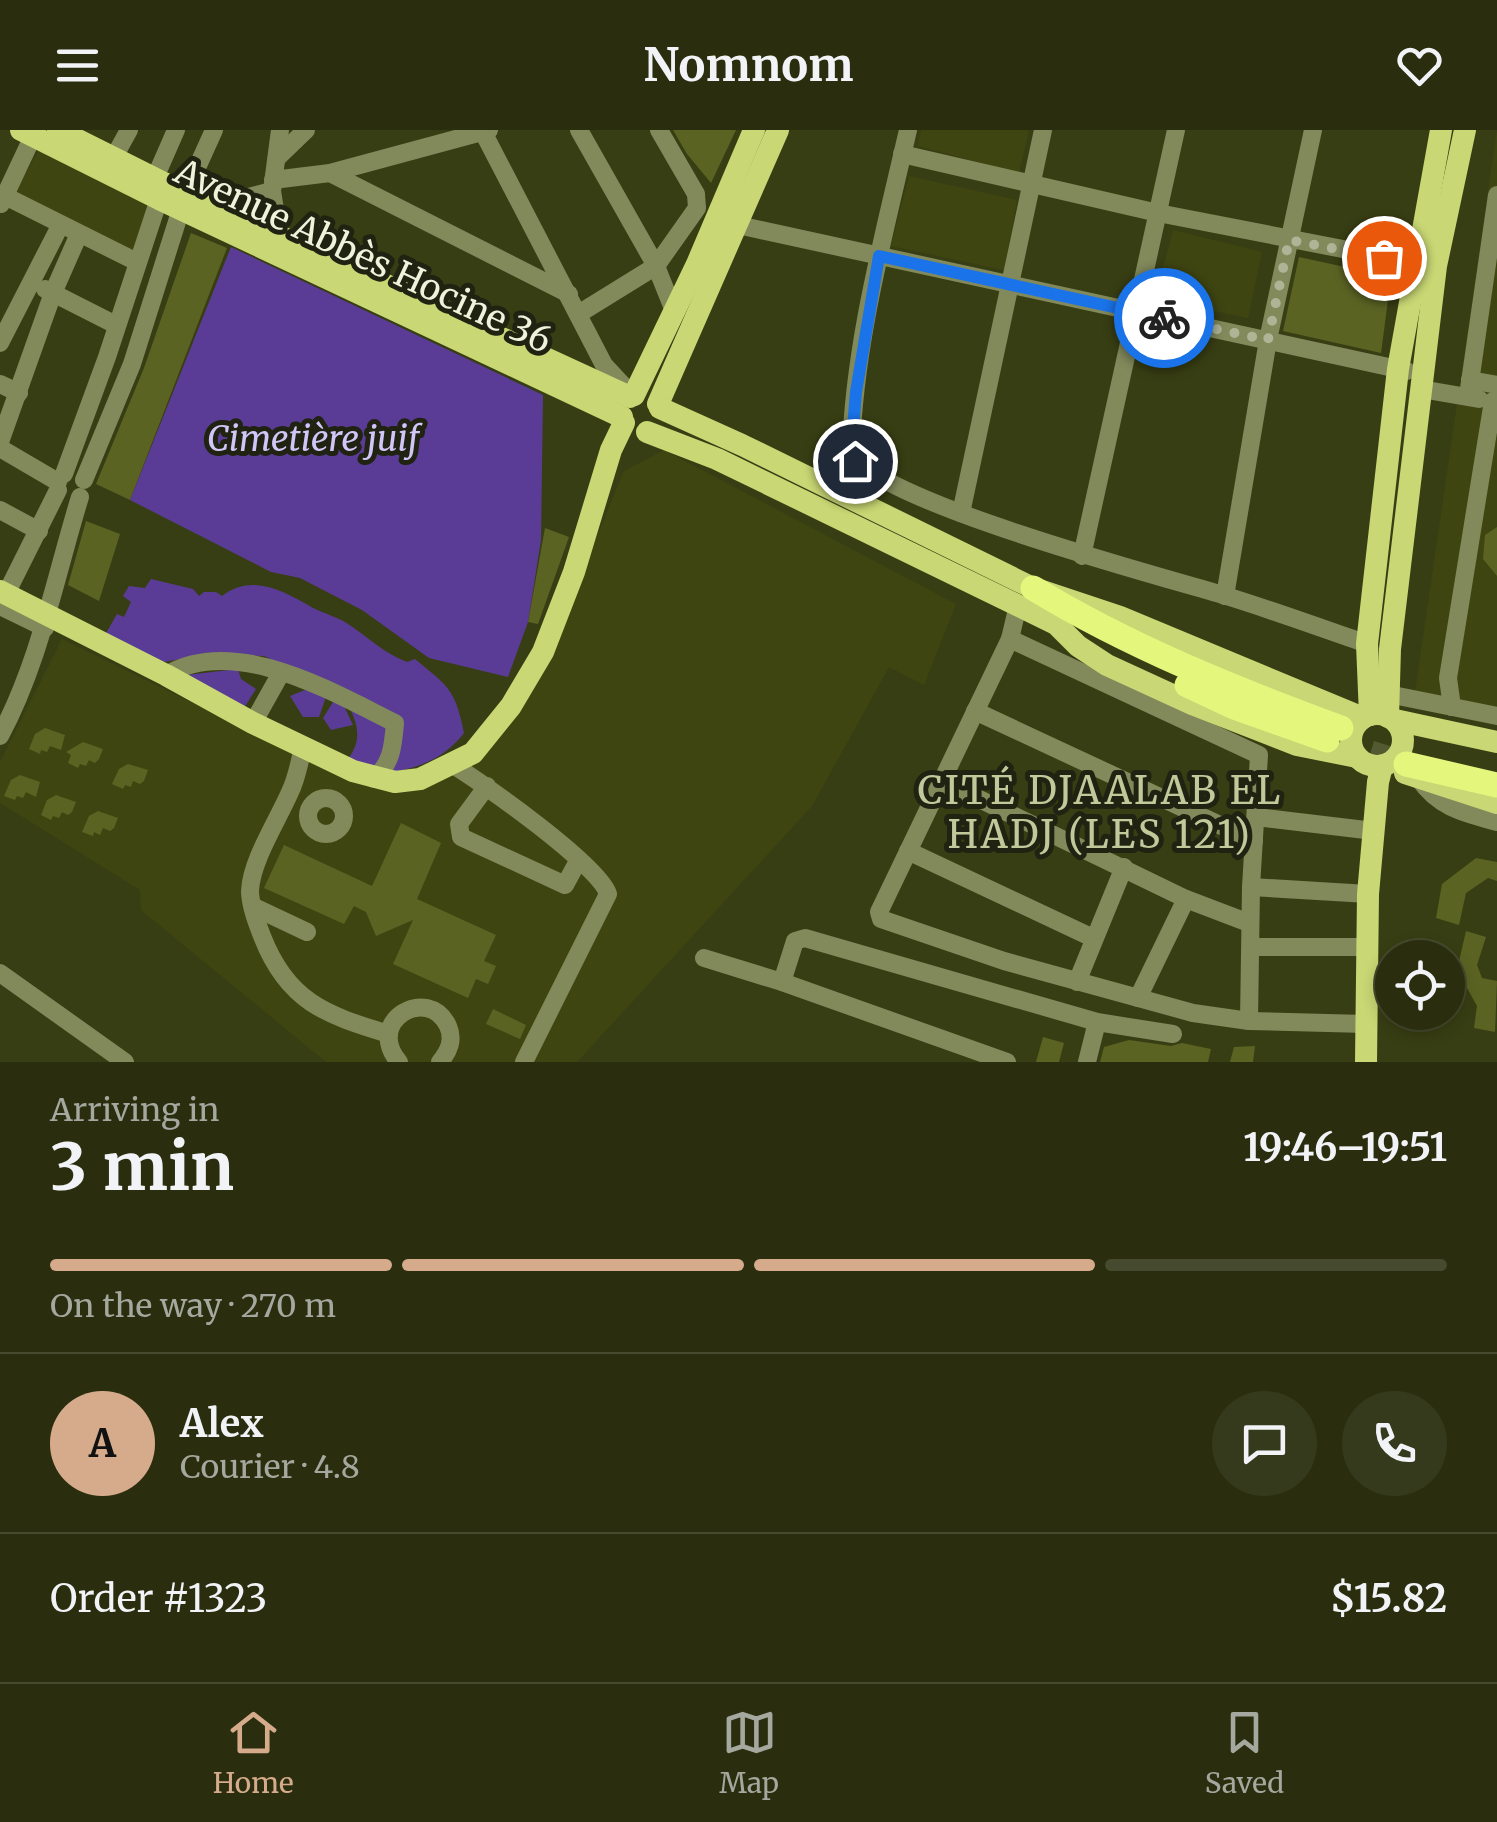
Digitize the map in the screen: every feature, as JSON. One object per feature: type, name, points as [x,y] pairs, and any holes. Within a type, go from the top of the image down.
[{"type":"highway","points":[[1026,597],[1080,616],[1196,672],[1497,785]]},
{"type":"highway","points":[[1056,624],[1234,707],[1497,768]]},
{"type":"main road","name":"Avenue Abbès Hocine 36","points":[[58,130],[114,159],[157,188]]},
{"type":"main road","points":[[2,597],[166,674],[253,724],[374,779],[420,779],[474,754],[544,652],[574,572],[611,450],[633,413],[674,311],[706,212],[754,130]]},
{"type":"main road","points":[[659,406],[778,130]]},
{"type":"main road","points":[[1366,1062],[1368,894],[1379,741],[1421,381],[1426,265],[1441,130]]},
{"type":"main road","points":[[1379,741],[1367,644],[1398,369],[1465,130]]},
{"type":"main road","name":"Avenue Abbès Hocine 36","points":[[27,133],[157,188],[398,308],[633,413]]},
{"type":"main road","name":"Avenue Abbès Hocine 36","points":[[184,201],[218,205],[576,374],[633,413]]},
{"type":"main road","points":[[633,413],[648,395],[659,406],[742,445],[1026,597],[1056,624]]},
{"type":"main road","points":[[633,413],[684,444],[1026,597]]},
{"type":"main road","points":[[1379,741],[1497,742]]},
{"type":"main road","points":[[1379,741],[1497,803]]},
{"type":"street","points":[[114,159],[129,130]]},
{"type":"street","points":[[2,597],[39,531],[107,358],[176,130]]},
{"type":"street","points":[[0,736],[18,701],[47,621],[82,489],[132,364],[184,201],[214,130]]},
{"type":"street","points":[[279,235],[272,186],[280,130]]},
{"type":"street","points":[[278,157],[306,130]]},
{"type":"street","points":[[579,130],[656,266],[674,311]]},
{"type":"street","points":[[580,313],[656,266],[706,212],[659,130]]},
{"type":"street","points":[[908,130],[879,256],[856,392],[851,452],[855,461],[961,513],[1082,556],[1225,596],[1367,644]]},
{"type":"street","points":[[961,513],[1043,130]]},
{"type":"street","points":[[1082,556],[1176,130]]},
{"type":"street","points":[[1225,596],[1268,340],[1313,130]]},
{"type":"street","points":[[218,205],[272,186],[484,131],[604,365],[633,413]]},
{"type":"street","points":[[27,133],[2,200],[137,262]]},
{"type":"street","points":[[902,154],[1158,214],[1426,265]]},
{"type":"street","points":[[330,174],[570,294]]},
{"type":"street","points":[[1469,388],[1497,195]]},
{"type":"street","points":[[738,225],[1398,369],[1421,381],[1495,396],[1448,678],[1452,707]]},
{"type":"street","points":[[0,344],[60,226]]},
{"type":"street","points":[[147,233],[173,242]]},
{"type":"street","points":[[60,482],[0,445],[53,294],[79,234]]},
{"type":"street","points":[[32,281],[116,324]]},
{"type":"street","points":[[15,313],[42,325]]},
{"type":"street","points":[[107,358],[132,364]]},
{"type":"street","points":[[0,384],[19,393]]},
{"type":"street","points":[[60,482],[73,472],[82,489]]},
{"type":"street","points":[[0,510],[39,531]]},
{"type":"street","points":[[1026,597],[879,916],[886,923],[1076,982],[1193,1013],[1249,1021],[1366,1024]]},
{"type":"street","points":[[1011,634],[1260,755],[1251,886],[1249,1021]]},
{"type":"street","points":[[166,674],[191,664],[233,661],[300,676],[395,723],[391,758],[374,779]]},
{"type":"street","points":[[253,724],[281,673]]},
{"type":"street","points":[[0,695],[18,701]]},
{"type":"street","points":[[1497,716],[1452,707],[1379,741],[1429,792],[1453,810],[1497,822]]},
{"type":"street","points":[[975,711],[1254,840]]},
{"type":"street","points":[[303,748],[296,779],[262,851],[250,891],[254,907],[274,968],[290,988],[349,1022],[389,1034]]},
{"type":"street","points":[[453,765],[487,786],[578,861],[606,886],[608,894],[524,1062]]},
{"type":"street","points":[[940,780],[1186,898],[1250,924]]},
{"type":"street","points":[[487,786],[459,824],[461,836],[565,885],[578,861]]},
{"type":"street","points":[[282,808],[309,812]]},
{"type":"street","points":[[1256,817],[1375,824]]},
{"type":"street","points":[[908,851],[1093,938]]},
{"type":"street","points":[[1076,982],[1124,867]]},
{"type":"street","points":[[1251,886],[1368,894]]},
{"type":"street","points":[[1138,998],[1186,898]]},
{"type":"street","points":[[254,907],[307,932]]},
{"type":"street","points":[[782,982],[795,941],[805,938],[1098,1022],[1173,1034]]},
{"type":"street","points":[[1251,947],[1366,946]]},
{"type":"street","points":[[704,958],[1007,1062]]},
{"type":"street","points":[[0,973],[125,1062]]},
{"type":"street","points":[[399,1062],[392,1053],[392,1024],[408,1010],[429,1009],[446,1022],[451,1042],[440,1062]]},
{"type":"street","points":[[1087,1062],[1098,1022]]},
{"type":"shaded area","points":[[921,130],[1029,130],[1019,173],[918,146]]},
{"type":"shaded area","points":[[1497,130],[1497,724],[1413,706]]},
{"type":"shaded area","points":[[39,150],[149,205],[132,251],[14,194]]},
{"type":"shaded area","points":[[909,176],[1017,200],[1004,270],[891,246]]},
{"type":"shaded area","points":[[1173,230],[1262,252],[1248,318],[1155,299]]},
{"type":"shaded area","points":[[664,450],[956,604],[924,685],[889,667],[812,806],[577,1062],[326,1062],[141,910],[140,890],[0,803],[0,762],[62,639],[352,781],[462,764],[543,667],[624,471]]},
{"type":"green space","name":"Cimetière juif","points":[[231,247],[543,395],[541,540],[528,622],[508,677],[429,658],[362,610],[300,578],[271,572],[130,500]]},
{"type":"green space","points":[[151,579],[193,589],[199,596],[216,592],[222,596],[245,586],[268,587],[340,619],[399,659],[415,659],[436,676],[454,698],[464,733],[448,750],[429,761],[385,773],[398,720],[264,656],[207,654],[164,662],[105,635],[117,614],[124,617],[131,602],[123,596],[129,586],[145,588]]},
{"type":"green space","points":[[238,669],[241,679],[256,689],[242,711],[186,675]]},
{"type":"green space","points":[[305,690],[327,694],[319,717],[303,717],[290,696]]},
{"type":"green space","points":[[335,699],[343,704],[353,725],[331,730],[323,718]]},
{"type":"green space","points":[[347,703],[391,726],[381,767],[345,763],[357,741]]},
{"type":"building","points":[[673,130],[736,130],[711,183],[687,154]]},
{"type":"building","points":[[191,233],[227,248],[130,500],[96,484],[144,368]]},
{"type":"building","points":[[1299,257],[1391,277],[1381,353],[1283,331]]},
{"type":"building","points":[[86,521],[120,534],[99,601],[68,585]]},
{"type":"building","points":[[1497,527],[1497,576],[1483,559],[1485,535]]},
{"type":"building","points":[[545,528],[569,537],[538,624],[528,622]]},
{"type":"building","points":[[45,728],[65,735],[61,750],[50,746],[40,754],[29,749],[35,734]]},
{"type":"building","points":[[83,742],[103,749],[95,763],[89,760],[86,766],[80,764],[78,768],[68,763],[71,755],[66,752]]},
{"type":"building","points":[[128,764],[148,770],[144,781],[133,781],[131,787],[125,785],[123,789],[112,784],[119,769]]},
{"type":"building","points":[[20,775],[40,782],[36,797],[26,792],[23,798],[17,796],[15,800],[4,796],[11,780]]},
{"type":"building","points":[[56,795],[76,802],[68,815],[62,812],[59,818],[53,816],[51,820],[41,815],[47,800]]},
{"type":"building","points":[[98,811],[118,818],[114,828],[103,828],[100,835],[94,832],[93,836],[82,832],[89,816]]},
{"type":"building","points":[[401,823],[441,843],[417,899],[496,935],[484,961],[496,966],[488,984],[476,979],[468,998],[393,964],[413,920],[376,936],[366,912],[354,906],[344,924],[264,888],[284,845],[372,886]]},
{"type":"building","points":[[1476,858],[1497,862],[1497,881],[1488,878],[1466,893],[1459,925],[1436,918],[1442,884]]},
{"type":"building","points":[[1466,931],[1486,937],[1477,965],[1482,978],[1497,981],[1495,1032],[1474,1028],[1477,1006],[1465,984]]},
{"type":"building","points":[[493,1009],[526,1025],[520,1039],[486,1024]]},
{"type":"building","points":[[1043,1037],[1064,1043],[1059,1062],[1036,1062]]},
{"type":"building","points":[[1129,1040],[1211,1049],[1208,1062],[1100,1062],[1104,1047]]},
{"type":"building","points":[[1255,1046],[1253,1062],[1230,1062],[1234,1047]]},
{"type":"tunnel","points":[[1335,742],[1406,764]]},
{"type":"way so far","points":[[1164,318],[1268,340],[1289,240],[1384,258]]},
{"type":"district","name":"CITÉ DJAALAB EL HADJ (LES 121)","points":[[1100,813]]},
{"type":"route","points":[[855,461],[851,452],[856,392],[879,256],[1164,318]]}]
